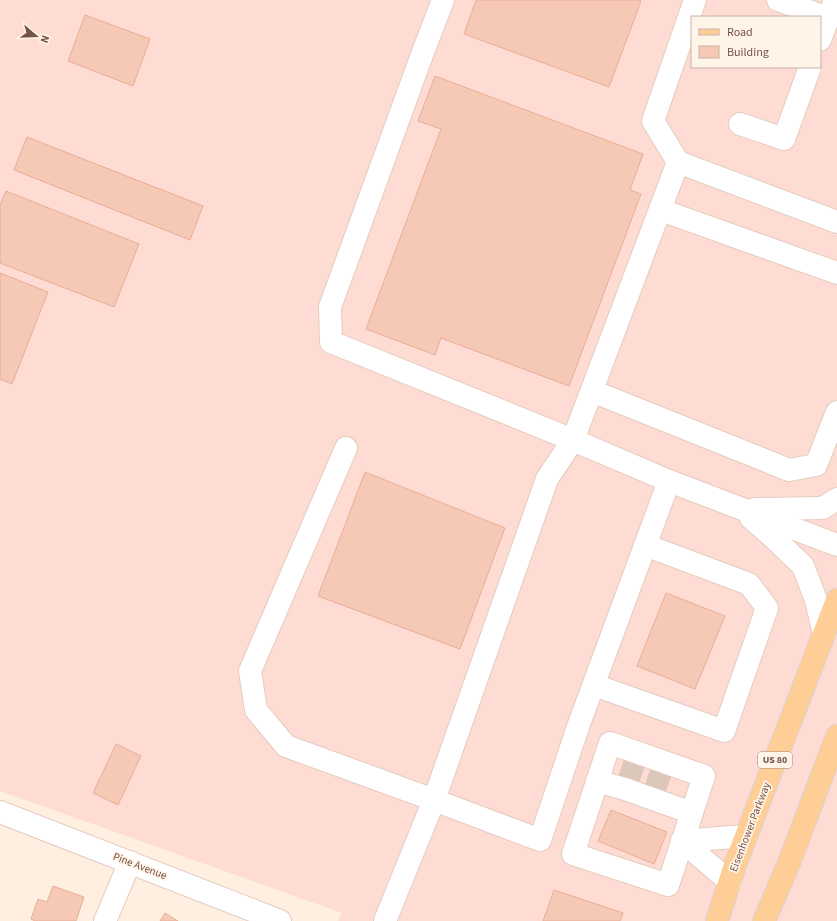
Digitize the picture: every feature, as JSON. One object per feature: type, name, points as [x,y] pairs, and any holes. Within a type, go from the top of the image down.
[{"type":"main road","name":"Eisenhower Parkway","points":[[717,921],[746,836],[837,600]]},
{"type":"main road","points":[[764,921],[789,863],[837,736]]},
{"type":"street","points":[[443,0],[330,307],[331,342],[573,440],[669,481],[837,546]]},
{"type":"street","points":[[695,0],[653,121],[678,162],[837,222]]},
{"type":"street","points":[[778,0],[831,9],[821,37]]},
{"type":"street","points":[[740,124],[784,139],[810,68]]},
{"type":"street","points":[[385,921],[434,800],[547,479],[573,440],[678,162]]},
{"type":"street","points":[[661,210],[837,273]]},
{"type":"street","points":[[592,391],[789,470],[816,465],[837,412]]},
{"type":"street","points":[[346,448],[250,670],[256,710],[286,746],[540,840],[579,724],[669,481]]},
{"type":"street","points":[[740,509],[822,508],[837,499]]},
{"type":"street","points":[[740,509],[803,566],[816,600],[824,634]]},
{"type":"street","points":[[594,685],[724,731],[768,608],[750,584],[646,545]]},
{"type":"street","points":[[597,781],[632,771],[663,767],[704,776],[692,813],[682,841],[668,886],[573,854],[597,781],[610,743],[632,771],[653,796],[692,813]]},
{"type":"street","name":"Pine Avenue","points":[[0,812],[280,921]]},
{"type":"street","points":[[682,841],[746,836]]},
{"type":"street","points":[[682,841],[730,882]]},
{"type":"street","points":[[105,921],[130,862]]},
{"type":"shaded area","points":[[0,0],[837,0],[837,921],[338,921],[342,913],[0,791]]},
{"type":"building","points":[[476,0],[641,1],[609,87],[464,34]]},
{"type":"building","points":[[85,15],[150,39],[133,86],[68,61]]},
{"type":"building","points":[[435,76],[643,154],[630,190],[641,194],[569,386],[441,338],[435,355],[366,329],[441,129],[418,121]]},
{"type":"building","points":[[27,137],[203,206],[190,240],[14,170]]},
{"type":"building","points":[[6,191],[139,244],[114,307],[0,263],[0,205]]},
{"type":"building","points":[[0,273],[48,292],[12,384],[0,379]]},
{"type":"building","points":[[365,472],[505,528],[460,649],[318,596]]},
{"type":"building","points":[[666,593],[725,616],[695,689],[637,666]]},
{"type":"building","points":[[116,744],[141,756],[118,805],[93,793]]},
{"type":"building","points":[[611,810],[667,832],[654,864],[598,841]]},
{"type":"building","points":[[53,886],[84,897],[76,921],[35,921],[31,919],[38,899],[47,902]]},
{"type":"building","points":[[554,890],[623,913],[620,921],[543,921]]},
{"type":"building","points":[[165,913],[178,921],[160,921]]},
{"type":"tunnel","points":[[628,781],[635,762]]},
{"type":"tunnel","points":[[654,792],[661,772]]}]
